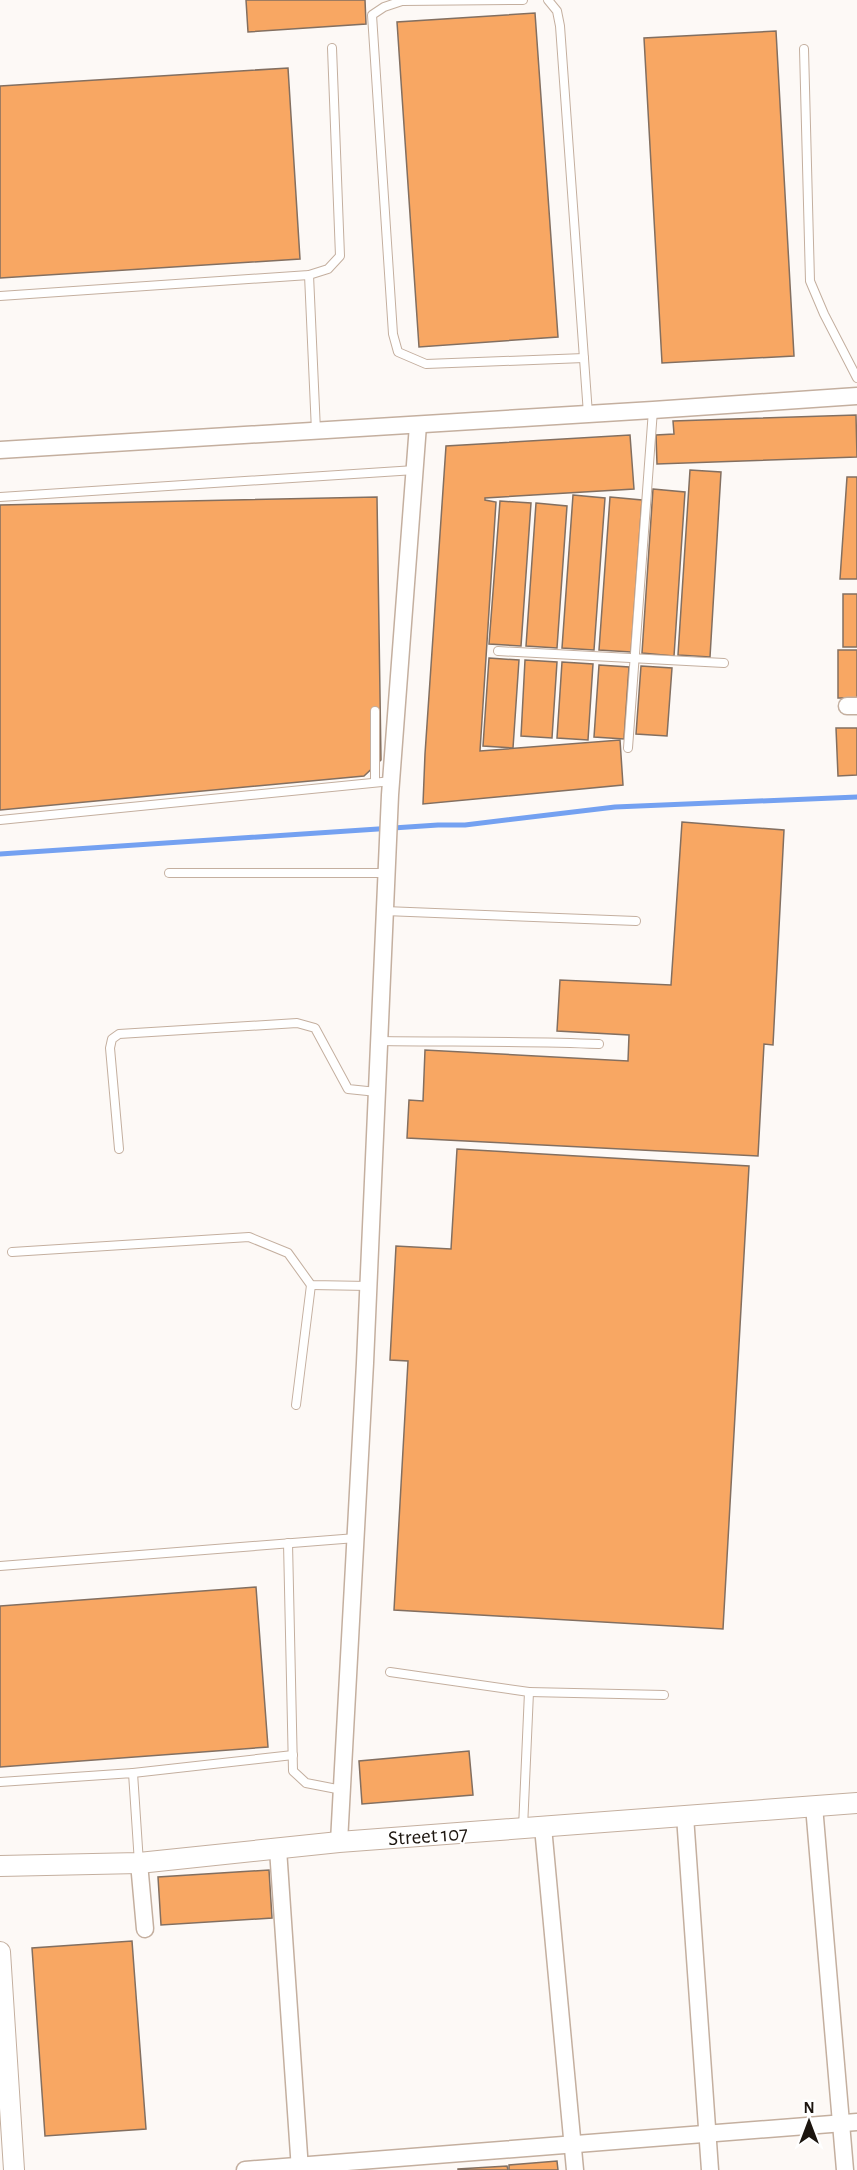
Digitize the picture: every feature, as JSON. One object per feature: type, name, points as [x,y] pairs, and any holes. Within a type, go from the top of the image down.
[{"type":"street","points":[[0,450],[316,432],[857,396]]},
{"type":"street","points":[[339,1842],[380,1041],[387,867],[386,786],[418,425]]},
{"type":"street","name":"Street 107","points":[[0,1866],[139,1863],[339,1842],[857,1803]]},
{"type":"street","points":[[814,1806],[849,2123],[845,2170]]},
{"type":"street","points":[[685,1816],[711,2170]]},
{"type":"street","points":[[533,1828],[575,2170]]},
{"type":"street","points":[[278,1849],[300,2168]]},
{"type":"street","points":[[139,1863],[145,1929]]},
{"type":"street","points":[[0,1952],[14,2170]]},
{"type":"street","points":[[245,2170],[300,2168],[849,2123]]},
{"type":"lane","points":[[523,0],[402,1],[384,7],[372,15],[393,334],[398,352],[426,364],[584,358]]},
{"type":"lane","points":[[548,0],[557,11],[560,26],[588,414]]},
{"type":"lane","points":[[0,296],[309,276],[328,269],[340,256],[332,48]]},
{"type":"lane","points":[[804,49],[810,281],[857,378]]},
{"type":"lane","points":[[309,276],[316,432]]},
{"type":"lane","points":[[628,748],[653,410]]},
{"type":"lane","points":[[0,497],[415,470]]},
{"type":"lane","points":[[498,651],[724,663]]},
{"type":"lane","points":[[0,820],[386,786],[375,711]]},
{"type":"lane","points":[[169,873],[387,867]]},
{"type":"lane","points":[[385,911],[636,921]]},
{"type":"lane","points":[[119,1149],[110,1048],[112,1039],[119,1034],[297,1023],[315,1028],[348,1089],[377,1092]]},
{"type":"lane","points":[[380,1041],[599,1044]]},
{"type":"lane","points":[[12,1252],[249,1238],[288,1253],[311,1285],[296,1405]]},
{"type":"lane","points":[[311,1285],[369,1286]]},
{"type":"lane","points":[[0,1566],[356,1538]]},
{"type":"lane","points":[[288,1543],[293,1771],[306,1783],[342,1790]]},
{"type":"lane","points":[[390,1672],[529,1692],[664,1695]]},
{"type":"lane","points":[[529,1692],[533,1828]]},
{"type":"lane","points":[[0,1782],[133,1773],[293,1755]]},
{"type":"lane","points":[[133,1773],[139,1863]]},
{"type":"building","points":[[246,0],[365,0],[366,24],[248,32]]},
{"type":"building","points":[[535,13],[558,337],[419,347],[397,22]]},
{"type":"building","points":[[776,31],[794,356],[662,363],[644,38]]},
{"type":"building","points":[[288,68],[300,259],[0,278],[0,86]]},
{"type":"building","points":[[856,415],[857,457],[657,464],[656,435],[674,434],[673,421]]},
{"type":"building","points":[[630,435],[634,489],[485,498],[485,500],[496,502],[480,751],[620,740],[623,785],[423,804],[446,446]]},
{"type":"building","points":[[690,470],[721,472],[710,657],[678,655]]},
{"type":"building","points":[[847,477],[857,477],[857,579],[840,579]]},
{"type":"building","points":[[653,489],[685,492],[674,656],[642,653]]},
{"type":"building","points":[[573,495],[605,498],[594,650],[562,648]]},
{"type":"building","points":[[377,497],[381,760],[364,776],[0,810],[0,505]]},
{"type":"building","points":[[610,497],[642,500],[631,652],[599,650]]},
{"type":"building","points":[[500,501],[531,503],[521,646],[489,644]]},
{"type":"building","points":[[536,503],[567,506],[557,648],[526,646]]},
{"type":"building","points":[[843,594],[857,594],[857,647],[843,647]]},
{"type":"building","points":[[838,650],[857,650],[857,698],[838,698]]},
{"type":"building","points":[[489,658],[519,660],[513,748],[483,746]]},
{"type":"building","points":[[525,660],[557,662],[552,738],[521,736]]},
{"type":"building","points":[[562,662],[593,664],[588,740],[557,738]]},
{"type":"building","points":[[599,665],[629,667],[624,739],[594,737]]},
{"type":"building","points":[[641,666],[672,668],[667,736],[636,734]]},
{"type":"building","points":[[836,728],[857,728],[857,775],[838,776]]},
{"type":"building","points":[[682,822],[784,830],[773,1045],[764,1044],[758,1156],[407,1138],[409,1100],[423,1101],[425,1050],[628,1061],[629,1035],[557,1031],[560,980],[671,985]]},
{"type":"building","points":[[457,1149],[749,1166],[723,1629],[394,1610],[408,1361],[390,1360],[396,1246],[451,1249]]},
{"type":"building","points":[[256,1587],[268,1747],[0,1767],[0,1606]]},
{"type":"building","points":[[469,1751],[473,1795],[362,1804],[359,1761]]},
{"type":"building","points":[[269,1870],[272,1918],[161,1925],[158,1877]]},
{"type":"building","points":[[132,1941],[146,2129],[45,2136],[32,1948]]},
{"type":"building","points":[[557,2161],[558,2170],[509,2170],[509,2165]]},
{"type":"building","points":[[507,2166],[508,2170],[458,2170],[458,2169]]},
{"type":"waterway","points":[[0,854],[465,825],[615,807],[857,797]]}]
